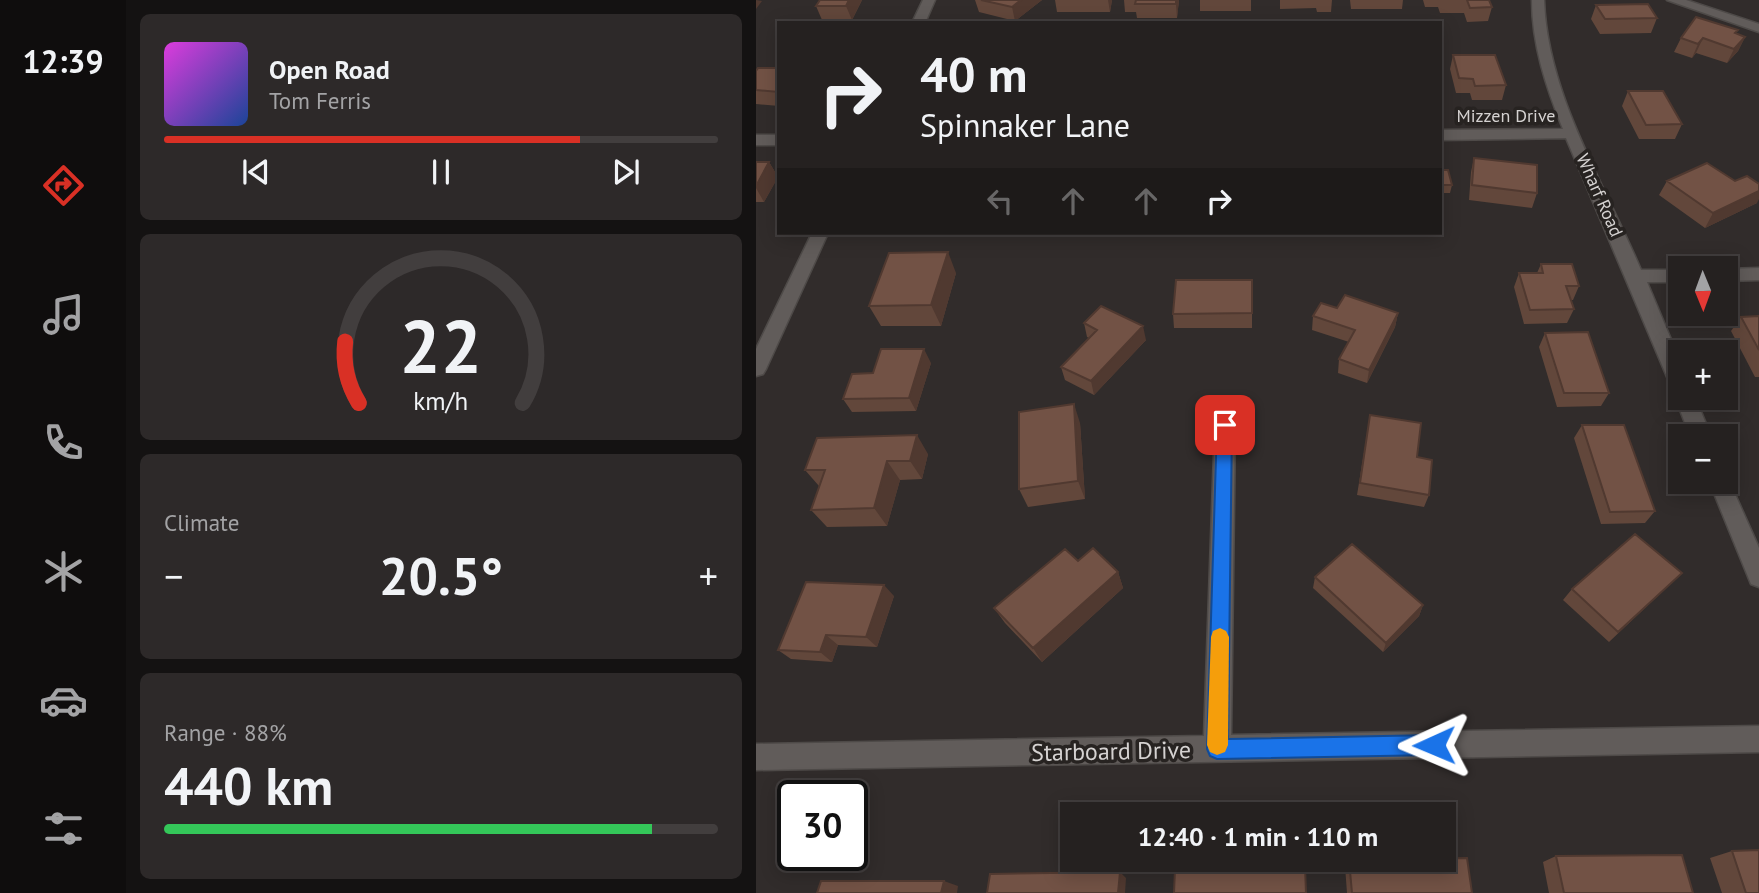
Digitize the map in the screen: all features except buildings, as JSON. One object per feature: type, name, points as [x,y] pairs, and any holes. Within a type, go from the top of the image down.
[{"type":"street","points":[[919,21],[929,0]]},
{"type":"street","name":"Wharf Road","points":[[1538,0],[1536,16],[1544,50],[1573,134],[1668,355]]},
{"type":"street","points":[[1672,0],[1759,28]]},
{"type":"street","name":"Mizzen Drive","points":[[1442,135],[1573,134]]},
{"type":"street","points":[[756,140],[777,140]]},
{"type":"street","points":[[756,369],[819,235]]},
{"type":"street","points":[[1738,275],[1759,274]]},
{"type":"street","points":[[1636,276],[1668,276]]},
{"type":"street","points":[[1217,749],[1225,425]]},
{"type":"street","points":[[1725,494],[1759,576]]},
{"type":"street","name":"Starboard Drive","points":[[756,757],[1759,739]]},
{"type":"slow traffic","points":[[1217,745],[1220,637]]},
{"type":"route","points":[[1225,425],[1217,749],[1434,745]]}]
